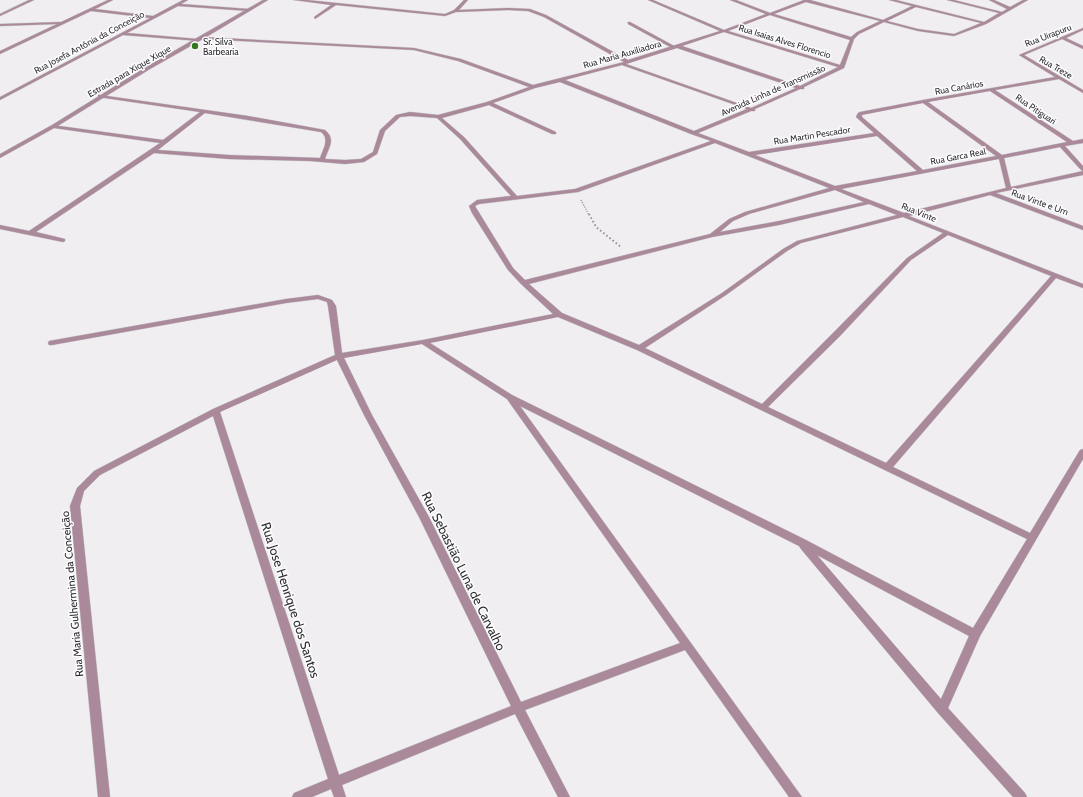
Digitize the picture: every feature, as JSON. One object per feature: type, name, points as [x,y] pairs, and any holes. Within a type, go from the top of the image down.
[{"type":"street","points":[[0,15],[32,0]]},
{"type":"street","points":[[0,53],[111,0]]},
{"type":"street","name":"Rua Josefa Antônia da Conceição","points":[[0,99],[186,0]]},
{"type":"street","name":"Estrada para Xique Xique","points":[[0,156],[54,126],[100,96],[266,0]]},
{"type":"street","points":[[296,0],[445,15],[455,11],[508,9],[530,10],[545,16],[628,62]]},
{"type":"street","points":[[455,11],[466,0]]},
{"type":"street","name":"Rua Isaias Alves Florencio","points":[[650,0],[724,31],[842,67]]},
{"type":"street","points":[[732,0],[770,14],[852,38],[862,31],[916,6]]},
{"type":"street","points":[[891,0],[985,23]]},
{"type":"street","points":[[949,0],[1003,13]]},
{"type":"street","points":[[991,0],[1009,8]]},
{"type":"street","points":[[807,1],[928,32],[951,35],[959,34],[985,23],[1009,8],[1026,0]]},
{"type":"street","name":"Rua Maria Auxiliadora","points":[[438,117],[489,103],[533,87],[622,64],[724,31],[807,1]]},
{"type":"street","points":[[315,18],[335,4]]},
{"type":"street","points":[[177,5],[249,10]]},
{"type":"street","points":[[91,10],[154,17]]},
{"type":"street","points":[[0,25],[49,24],[68,21]]},
{"type":"street","points":[[629,23],[675,47],[802,88]]},
{"type":"street","name":"Rua Uirapuru","points":[[1021,56],[1024,53],[1083,30]]},
{"type":"street","points":[[122,34],[421,50],[461,60],[533,87]]},
{"type":"street","name":"Avenida Linha de Transmissão","points":[[693,133],[753,110],[802,88],[842,67],[852,38]]},
{"type":"street","points":[[1063,38],[1083,48]]},
{"type":"street","name":"Rua Treze","points":[[1021,56],[1083,92]]},
{"type":"street","points":[[622,64],[753,110]]},
{"type":"street","name":"Rua Canários","points":[[878,134],[859,117],[863,112],[1059,78]]},
{"type":"street","name":"Rua Vinte","points":[[560,80],[1083,286]]},
{"type":"street","name":"Rua Pitiguari","points":[[991,89],[1072,143]]},
{"type":"street","points":[[100,96],[323,131],[328,135],[328,139],[322,159]]},
{"type":"street","points":[[923,101],[1001,156],[1009,189]]},
{"type":"street","points":[[489,103],[554,133]]},
{"type":"street","points":[[29,234],[153,151],[203,112]]},
{"type":"street","points":[[153,151],[229,157],[322,159],[345,162],[362,161],[374,153],[383,130],[394,118],[410,114],[438,117],[462,138],[515,197]]},
{"type":"street","points":[[54,126],[164,142]]},
{"type":"street","points":[[878,134],[922,172]]},
{"type":"street","name":"Rua Martin Pescador","points":[[748,154],[878,134]]},
{"type":"street","points":[[716,141],[576,191],[515,197],[474,203],[472,206],[510,269],[523,283],[559,314],[640,348],[1033,538]]},
{"type":"street","name":"Rua Garca Real","points":[[712,235],[731,220],[747,213],[836,188],[1083,141]]},
{"type":"street","points":[[1061,145],[1083,169]]},
{"type":"street","points":[[640,348],[724,294],[785,250],[799,242],[990,193],[1083,173]]},
{"type":"street","points":[[1071,175],[1083,179]]},
{"type":"street","name":"Rua Vinte e Um","points":[[990,193],[1083,228]]},
{"type":"street","points":[[523,283],[712,235],[870,202]]},
{"type":"street","points":[[0,227],[63,240]]},
{"type":"street","points":[[763,407],[837,334],[909,259],[947,233]]},
{"type":"street","points":[[888,467],[1055,275]]},
{"type":"street","name":"Rua Sebastião Luna de Carvalho","points":[[52,343],[286,301],[318,297],[330,301],[339,356],[368,415],[424,517],[518,708],[564,797]]},
{"type":"street","name":"Rua Maria Gulhermina da Conceição","points":[[104,797],[75,506],[80,490],[97,473],[216,411],[339,356],[423,342],[559,314]]},
{"type":"street","points":[[423,342],[509,397],[801,542],[975,634]]},
{"type":"street","points":[[509,397],[796,797]]},
{"type":"street","name":"Rua Jose Henrique dos Santos","points":[[216,411],[340,797]]},
{"type":"street","points":[[942,709],[975,634],[1083,452]]},
{"type":"street","points":[[801,542],[942,709],[1021,797]]},
{"type":"street","points":[[298,797],[518,708],[686,645]]},
{"type":"path","points":[[576,191],[596,227],[632,256]]},
{"type":"place","name":"Sr. Silva Barbearia","points":[[195,46]]}]
